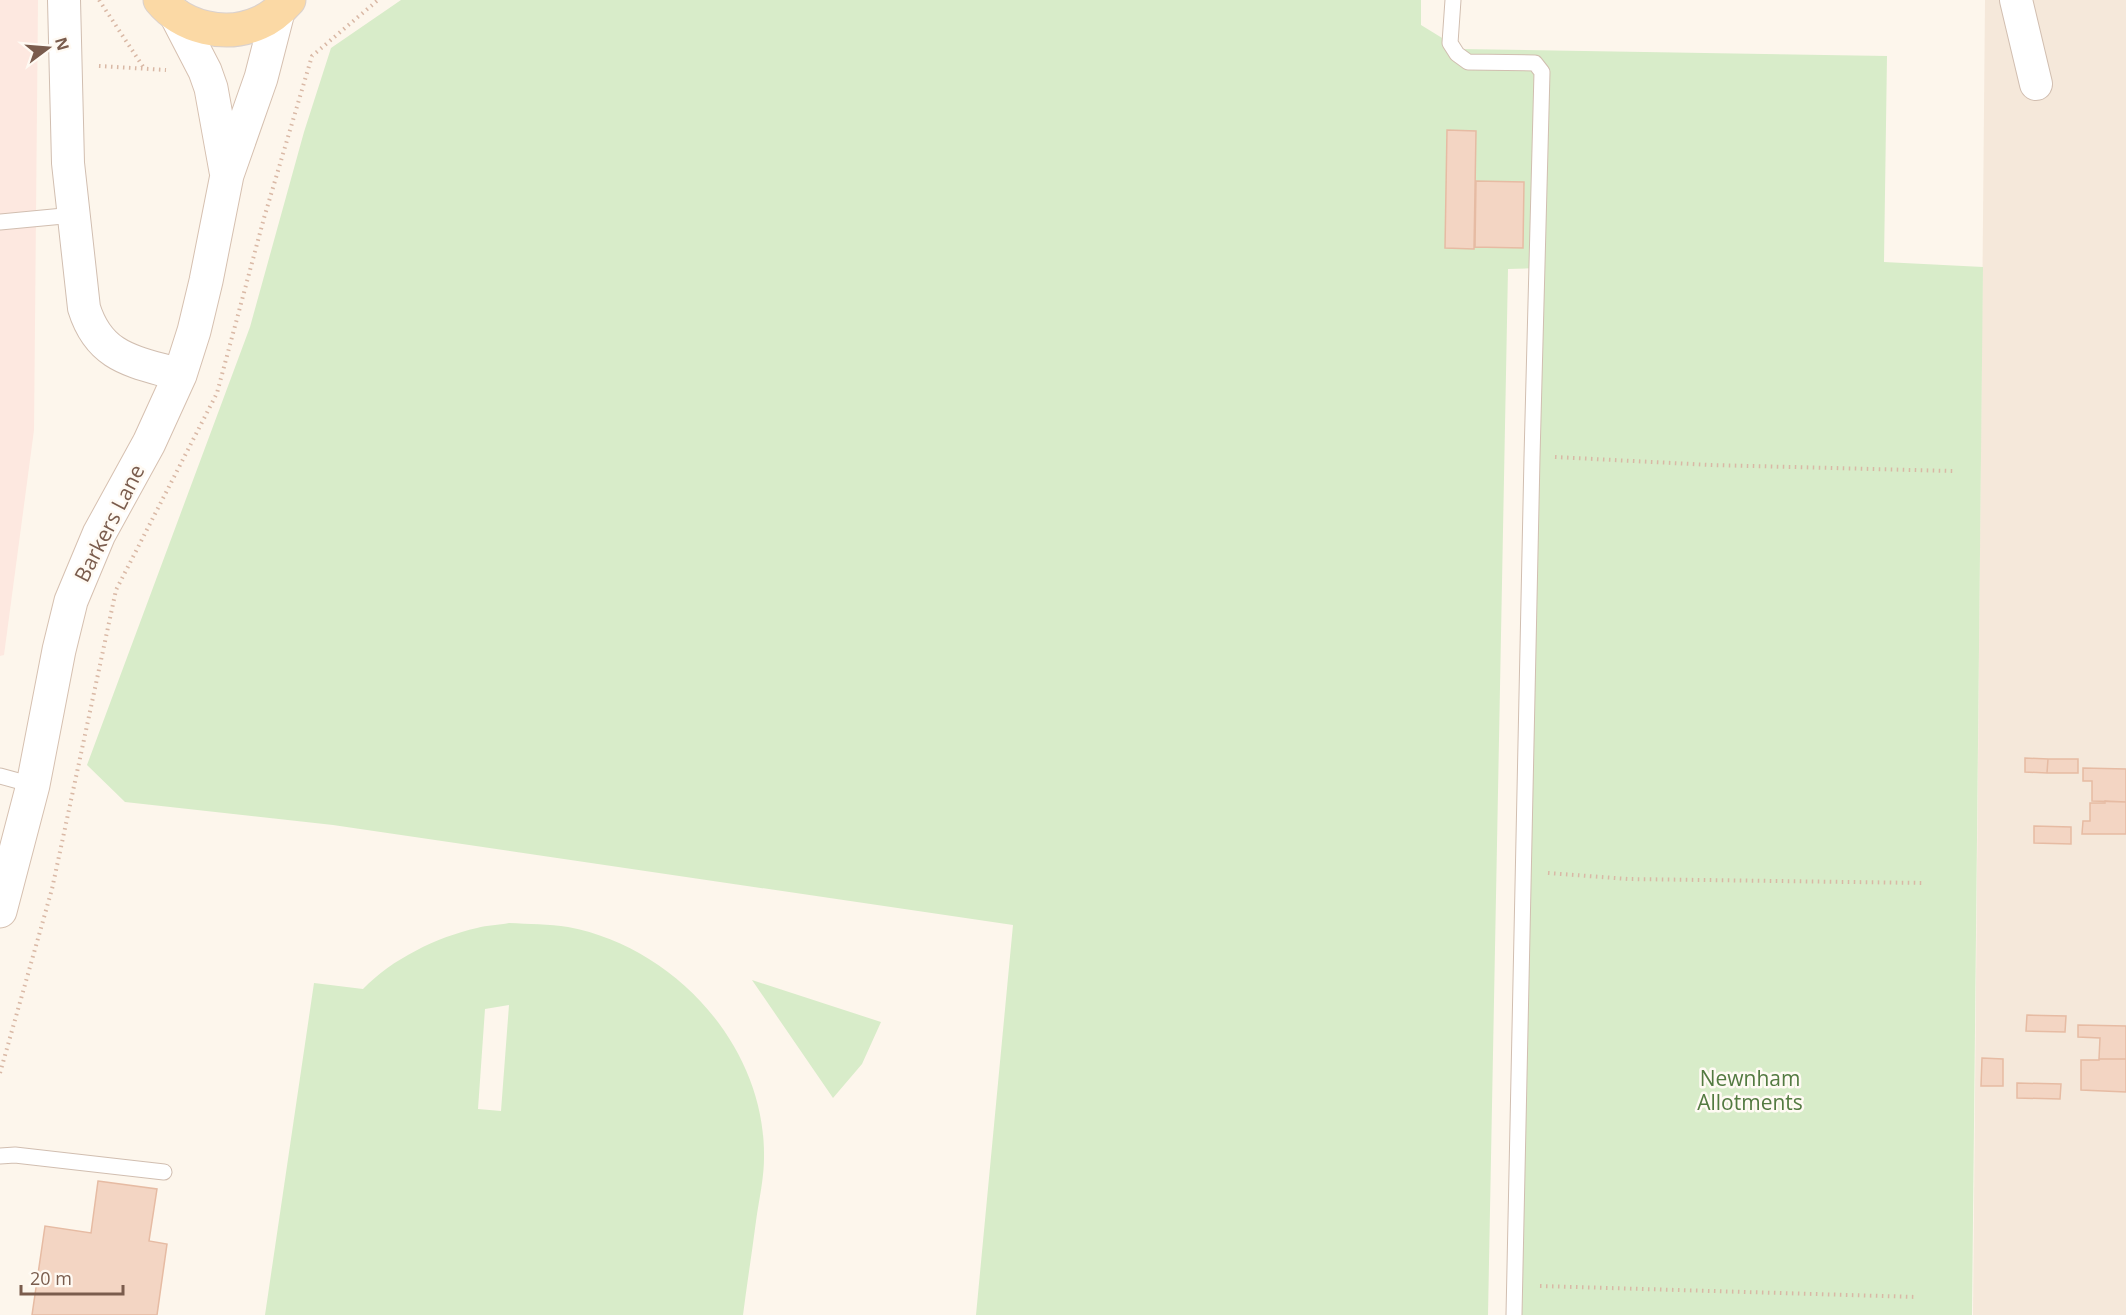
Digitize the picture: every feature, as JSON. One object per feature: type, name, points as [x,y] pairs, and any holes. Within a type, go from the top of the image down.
[{"type":"main road","points":[[168,8],[196,26],[217,30],[239,30],[259,23],[284,6]]},
{"type":"street","points":[[64,0],[68,163],[84,308],[89,326],[113,352],[128,360],[180,375]]},
{"type":"street","points":[[2016,0],[2036,84]]},
{"type":"street","name":"Barkers Lane","points":[[0,911],[33,785],[59,650],[71,601],[99,534],[149,442],[180,375],[206,281],[227,175],[284,6]]},
{"type":"street","name":"Barkers Lane","points":[[168,8],[205,71],[211,88],[227,175]]},
{"type":"lane","points":[[1453,0],[1450,44],[1457,54],[1468,62],[1535,63],[1542,72],[1514,1315]]},
{"type":"lane","points":[[0,222],[74,215]]},
{"type":"lane","points":[[0,776],[33,785]]},
{"type":"lane","points":[[0,1156],[15,1155],[164,1172]]},
{"type":"path","points":[[99,0],[145,69]]},
{"type":"path","points":[[0,1073],[52,889],[116,590],[217,393],[264,218],[312,56],[378,0]]},
{"type":"path","points":[[66,64],[167,70]]},
{"type":"path","points":[[1532,457],[1711,465],[1953,471]]},
{"type":"path","points":[[1524,870],[1628,879],[1924,883]]},
{"type":"path","points":[[1515,1285],[1917,1297]]},
{"type":"shaded area","points":[[0,0],[38,0],[34,430],[4,655],[0,656]]},
{"type":"shaded area","points":[[1985,0],[2126,0],[2126,1315],[1973,1315]]},
{"type":"green space","name":"Newnham Allotments","points":[[401,0],[1421,0],[1421,25],[1460,49],[1887,56],[1884,262],[1983,267],[1972,1315],[1522,1315],[1539,268],[1508,269],[1488,1315],[976,1315],[1013,925],[333,825],[125,802],[87,765],[250,327],[304,132],[331,48]]},
{"type":"green space","points":[[509,923],[568,927],[607,938],[644,956],[678,980],[707,1008],[731,1041],[749,1078],[761,1117],[764,1158],[743,1315],[265,1315],[314,983],[363,989],[387,968],[431,943],[485,926]],"holes":[[[509,1005],[501,1111],[478,1109],[485,1009]]]},
{"type":"green space","points":[[752,980],[881,1022],[862,1064],[833,1098]]},
{"type":"building","points":[[1447,130],[1476,131],[1474,249],[1445,248]]},
{"type":"building","points":[[1476,181],[1524,182],[1523,248],[1475,247]]},
{"type":"building","points":[[2025,758],[2048,759],[2047,773],[2025,772]]},
{"type":"building","points":[[2048,759],[2078,759],[2078,773],[2047,773]]},
{"type":"building","points":[[2083,768],[2126,769],[2126,802],[2092,801],[2092,781],[2083,781]]},
{"type":"building","points":[[2105,801],[2126,802],[2126,834],[2082,834],[2083,821],[2090,821],[2090,803],[2105,803]]},
{"type":"building","points":[[2034,826],[2071,827],[2071,844],[2034,843]]},
{"type":"building","points":[[2027,1015],[2066,1016],[2065,1032],[2026,1031]]},
{"type":"building","points":[[2078,1025],[2126,1026],[2126,1059],[2099,1059],[2100,1038],[2078,1037]]},
{"type":"building","points":[[1982,1058],[2003,1059],[2003,1086],[1981,1086]]},
{"type":"building","points":[[2126,1059],[2126,1092],[2081,1090],[2081,1060]]},
{"type":"building","points":[[2017,1083],[2061,1084],[2060,1099],[2017,1098]]},
{"type":"building","points":[[98,1181],[157,1189],[149,1241],[167,1244],[157,1315],[32,1315],[45,1226],[91,1233]]}]
